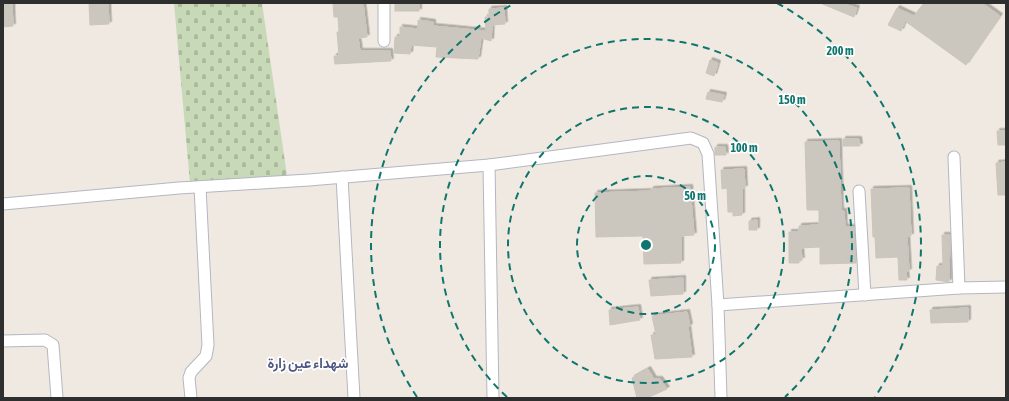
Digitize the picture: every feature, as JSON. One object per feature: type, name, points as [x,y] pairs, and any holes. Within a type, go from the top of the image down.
[{"type":"street","points":[[384,3],[384,41]]},
{"type":"street","points":[[3,204],[489,165],[691,138],[703,143],[708,154],[718,305],[722,398]]},
{"type":"street","points":[[954,157],[959,288]]},
{"type":"street","points":[[489,165],[493,398]]},
{"type":"street","points":[[342,177],[354,398]]},
{"type":"street","points":[[191,398],[189,378],[190,372],[206,356],[208,345],[200,187]]},
{"type":"street","points":[[859,191],[865,294]]},
{"type":"street","points":[[718,305],[959,288],[1006,287]]},
{"type":"street","points":[[3,341],[45,340],[53,345],[57,398]]},
{"type":"green space","points":[[174,3],[262,3],[287,176],[190,183]]},
{"type":"building","points":[[3,3],[12,3],[13,26],[3,27]]},
{"type":"building","points":[[89,3],[108,3],[109,24],[90,25]]},
{"type":"building","points":[[333,3],[363,3],[367,37],[358,38],[360,51],[390,51],[391,61],[335,64],[334,56],[339,56],[337,32],[339,32],[338,17],[334,17]]},
{"type":"building","points":[[395,3],[419,3],[419,11],[395,11]]},
{"type":"building","points":[[820,3],[841,3],[857,8],[854,17]]},
{"type":"building","points":[[924,3],[982,3],[1000,16],[966,65],[905,21],[901,31],[888,25],[897,8],[914,16]]},
{"type":"building","points":[[504,8],[505,24],[492,25],[491,41],[481,38],[478,59],[436,57],[437,47],[411,45],[410,54],[394,53],[395,37],[400,37],[400,27],[418,29],[418,20],[433,22],[433,26],[486,31],[485,17],[489,17],[489,9]]},
{"type":"building","points":[[710,60],[718,63],[714,76],[706,73]]},
{"type":"building","points":[[708,92],[724,95],[722,102],[706,99]]},
{"type":"building","points":[[997,131],[1006,131],[1006,145],[998,145]]},
{"type":"building","points":[[843,139],[859,139],[860,146],[843,146]]},
{"type":"building","points":[[839,141],[841,211],[844,211],[845,227],[854,227],[856,263],[820,264],[820,247],[801,248],[802,260],[799,260],[799,263],[789,263],[789,232],[799,232],[799,226],[819,225],[819,210],[807,210],[805,142]]},
{"type":"building","points":[[715,147],[725,147],[726,155],[715,155]]},
{"type":"building","points":[[1006,162],[1006,195],[998,195],[996,163]]},
{"type":"building","points":[[744,169],[745,188],[742,188],[742,215],[733,216],[733,212],[728,212],[727,188],[722,189],[721,170]]},
{"type":"building","points":[[690,187],[694,235],[681,236],[681,263],[644,264],[643,236],[596,237],[595,193],[651,191],[651,189]]},
{"type":"building","points":[[909,188],[911,236],[907,236],[909,271],[906,272],[907,280],[899,280],[898,257],[876,258],[875,237],[873,237],[871,189]]},
{"type":"building","points":[[757,220],[757,230],[749,230],[749,221]]},
{"type":"building","points":[[942,235],[950,235],[949,282],[936,280],[937,266],[943,266]]},
{"type":"building","points":[[683,278],[683,294],[651,296],[649,280]]},
{"type":"building","points":[[638,307],[640,320],[610,325],[609,310]]},
{"type":"building","points":[[968,308],[968,322],[931,323],[930,310]]},
{"type":"building","points":[[687,312],[690,326],[688,327],[692,357],[655,359],[651,335],[656,335],[652,316]]},
{"type":"building","points":[[648,369],[654,379],[660,379],[667,389],[647,398],[637,398],[632,378]]},
{"type":"district","name":"شهداء عين زارة","points":[[308,363]]}]
